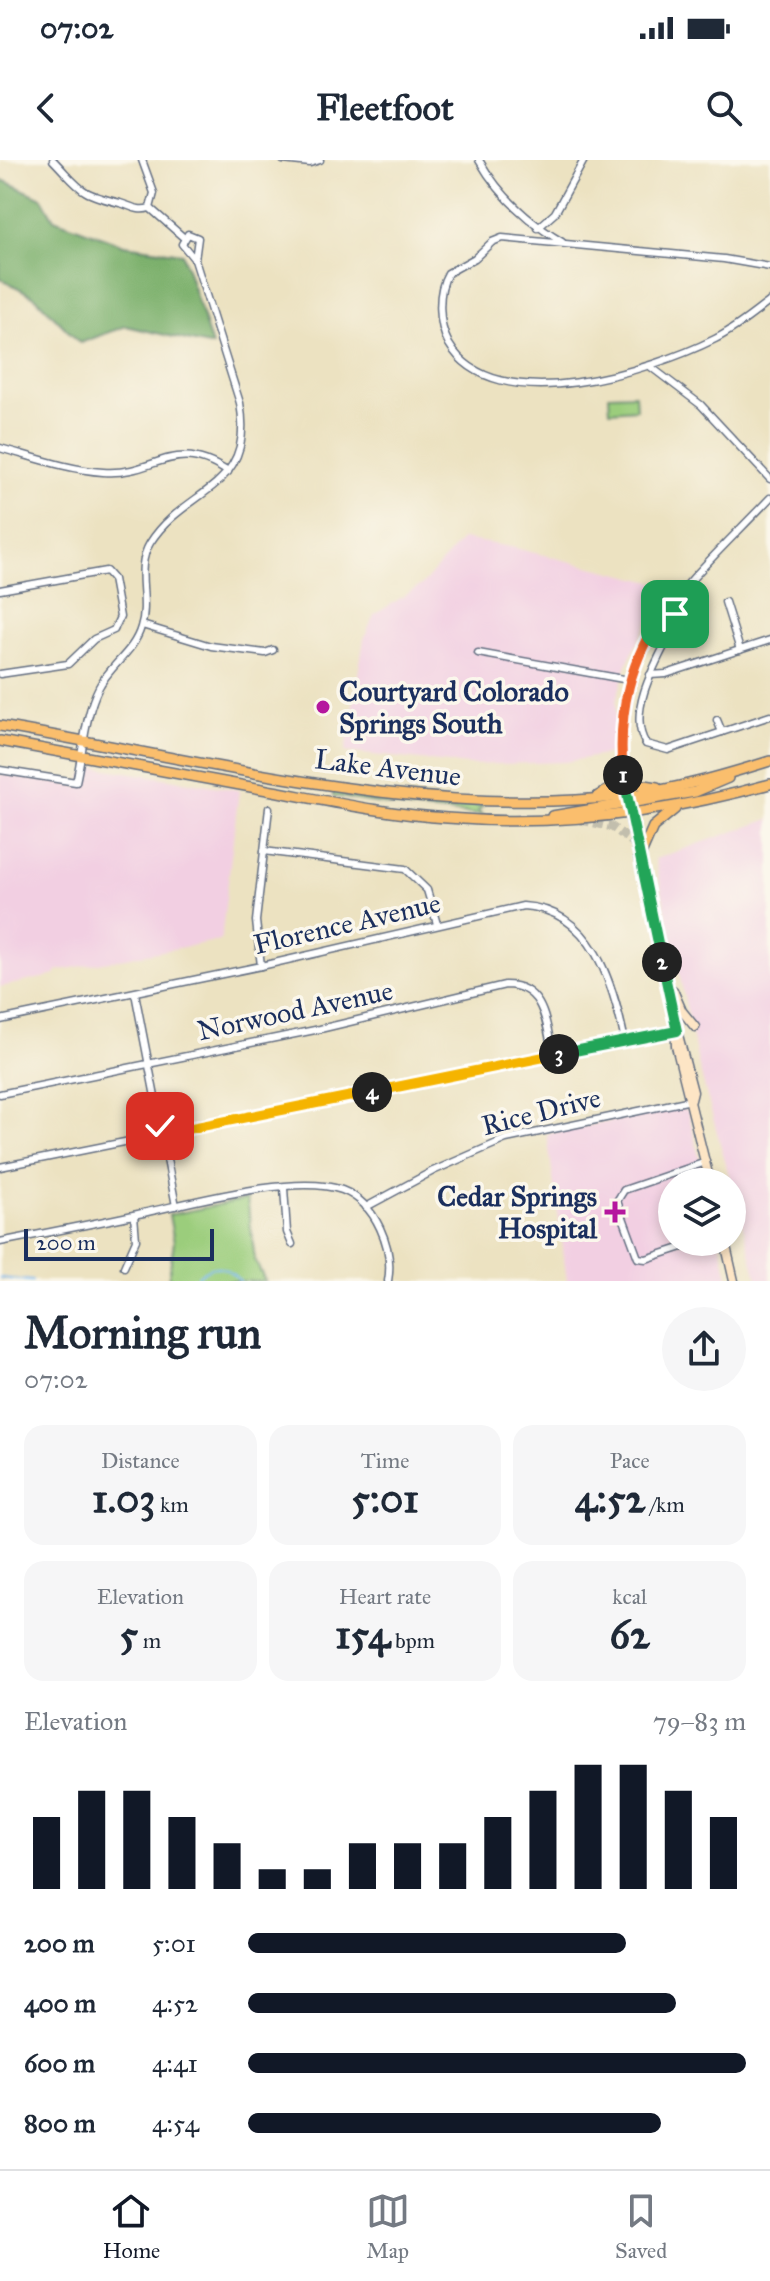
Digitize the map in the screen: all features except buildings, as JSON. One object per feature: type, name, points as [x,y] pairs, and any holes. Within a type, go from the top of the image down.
[{"type":"main road","name":"Lake Avenue","points":[[0,726],[408,796],[479,801],[591,799],[627,805],[683,805],[770,784]]},
{"type":"main road","name":"Lake Avenue","points":[[0,741],[410,814],[538,820],[627,805],[668,788],[770,761]]},
{"type":"main road","points":[[627,805],[695,792],[745,769]]},
{"type":"main road","points":[[591,799],[612,788],[623,770],[639,784],[668,788]]},
{"type":"main road","points":[[639,859],[653,827],[683,805]]},
{"type":"street","points":[[0,770],[76,782],[100,683],[136,641],[142,625],[143,564],[151,542],[175,515],[209,492],[228,472],[240,445],[242,412],[195,260],[184,247],[183,237],[150,208],[135,209],[91,197],[78,189],[53,160]]},
{"type":"street","points":[[142,160],[154,193],[150,208]]},
{"type":"street","points":[[283,160],[300,163],[320,160]]},
{"type":"street","points":[[479,160],[493,182],[538,228],[565,244]]},
{"type":"street","points":[[538,228],[555,213],[584,160]]},
{"type":"street","points":[[183,237],[192,233],[198,238],[195,260]]},
{"type":"street","points":[[770,267],[724,259],[502,238],[492,242],[475,258],[453,269],[444,280],[441,308],[449,344],[476,370],[517,382],[570,384],[651,367],[725,334],[770,301]]},
{"type":"street","points":[[651,367],[701,405],[770,479]]},
{"type":"street","points":[[0,448],[100,472],[125,471],[175,456],[195,455],[228,472]]},
{"type":"street","points":[[707,1168],[691,1100],[693,1092],[627,805],[621,729],[629,680],[643,644],[667,606],[770,498]]},
{"type":"street","points":[[0,590],[106,571],[113,579],[120,617],[114,630],[94,639],[68,664],[0,674]]},
{"type":"street","points":[[725,602],[740,650]]},
{"type":"street","points":[[667,606],[677,621],[650,675],[640,726],[646,744],[668,750],[770,716]]},
{"type":"street","points":[[142,625],[211,646],[265,653],[273,650]]},
{"type":"street","points":[[650,675],[666,674],[770,640]]},
{"type":"street","points":[[478,653],[629,680]]},
{"type":"street","points":[[717,720],[722,732]]},
{"type":"street","points":[[261,966],[255,930],[269,808]]},
{"type":"street","points":[[264,851],[405,869],[427,890],[437,924]]},
{"type":"street","name":"Florence Avenue","points":[[0,1020],[261,966],[515,906],[540,908],[564,917],[583,934],[599,960],[617,1003],[625,1041]]},
{"type":"street","points":[[664,971],[682,1011],[695,1027]]},
{"type":"street","name":"Norwood Avenue","points":[[0,1094],[320,1029],[505,985],[527,989],[538,999],[553,1056]]},
{"type":"street","points":[[135,993],[176,1206]]},
{"type":"street","points":[[0,1167],[677,1031]]},
{"type":"street","name":"Rice Drive","points":[[366,1207],[491,1144],[691,1100]]},
{"type":"street","points":[[688,1168],[706,1162]]},
{"type":"street","points":[[335,1188],[338,1177]]},
{"type":"street","points":[[658,1178],[624,1190],[617,1201],[638,1258],[658,1255]]},
{"type":"street","points":[[0,1242],[176,1206],[284,1188],[335,1188],[349,1193],[366,1207],[389,1252],[388,1281]]},
{"type":"street","points":[[284,1188],[287,1232],[292,1244]]},
{"type":"street","points":[[124,1267],[136,1240],[134,1215]]},
{"type":"street","points":[[45,1233],[47,1242]]},
{"type":"street","points":[[728,1256],[734,1281]]},
{"type":"shaded area","points":[[462,539],[511,547],[677,588],[650,618],[628,661],[616,701],[615,753],[565,762],[468,765],[345,752],[364,639],[374,615],[423,584]]},
{"type":"shaded area","points":[[94,767],[239,790],[221,940],[56,971],[56,975],[0,987],[0,774],[80,787],[83,775]]},
{"type":"shaded area","points":[[770,819],[770,1281],[758,1281],[746,1237],[746,1168],[727,1168],[699,1067],[655,859]]},
{"type":"shaded area","name":"Cedar Springs Hospital","points":[[679,1108],[688,1111],[702,1168],[658,1168],[658,1256],[723,1256],[729,1281],[567,1281],[547,1134]]},
{"type":"green space","points":[[0,179],[42,198],[54,219],[124,245],[182,253],[212,346],[126,326],[80,343],[35,297],[0,278]]},
{"type":"green space","points":[[635,394],[636,409],[610,411],[609,395]]},
{"type":"green space","points":[[333,789],[483,806],[478,811],[483,815],[411,809],[333,796]]},
{"type":"green space","points":[[247,1199],[255,1260],[265,1281],[168,1281],[174,1242],[169,1215]]},
{"type":"waterway","points":[[194,1281],[206,1270],[217,1267],[240,1281]]},
{"type":"waterway","points":[[0,1278],[32,1281]]},
{"type":"tunnel","points":[[581,820],[612,827],[635,844]]},
{"type":"place","name":"Courtyard Colorado Springs South","points":[[323,707]]},
{"type":"place","name":"Cedar Springs Hospital","points":[[615,1212]]},
{"type":"route","points":[[160,1126],[162,1134],[677,1031],[627,805],[621,729],[629,680],[643,644],[667,606],[675,614]]}]
